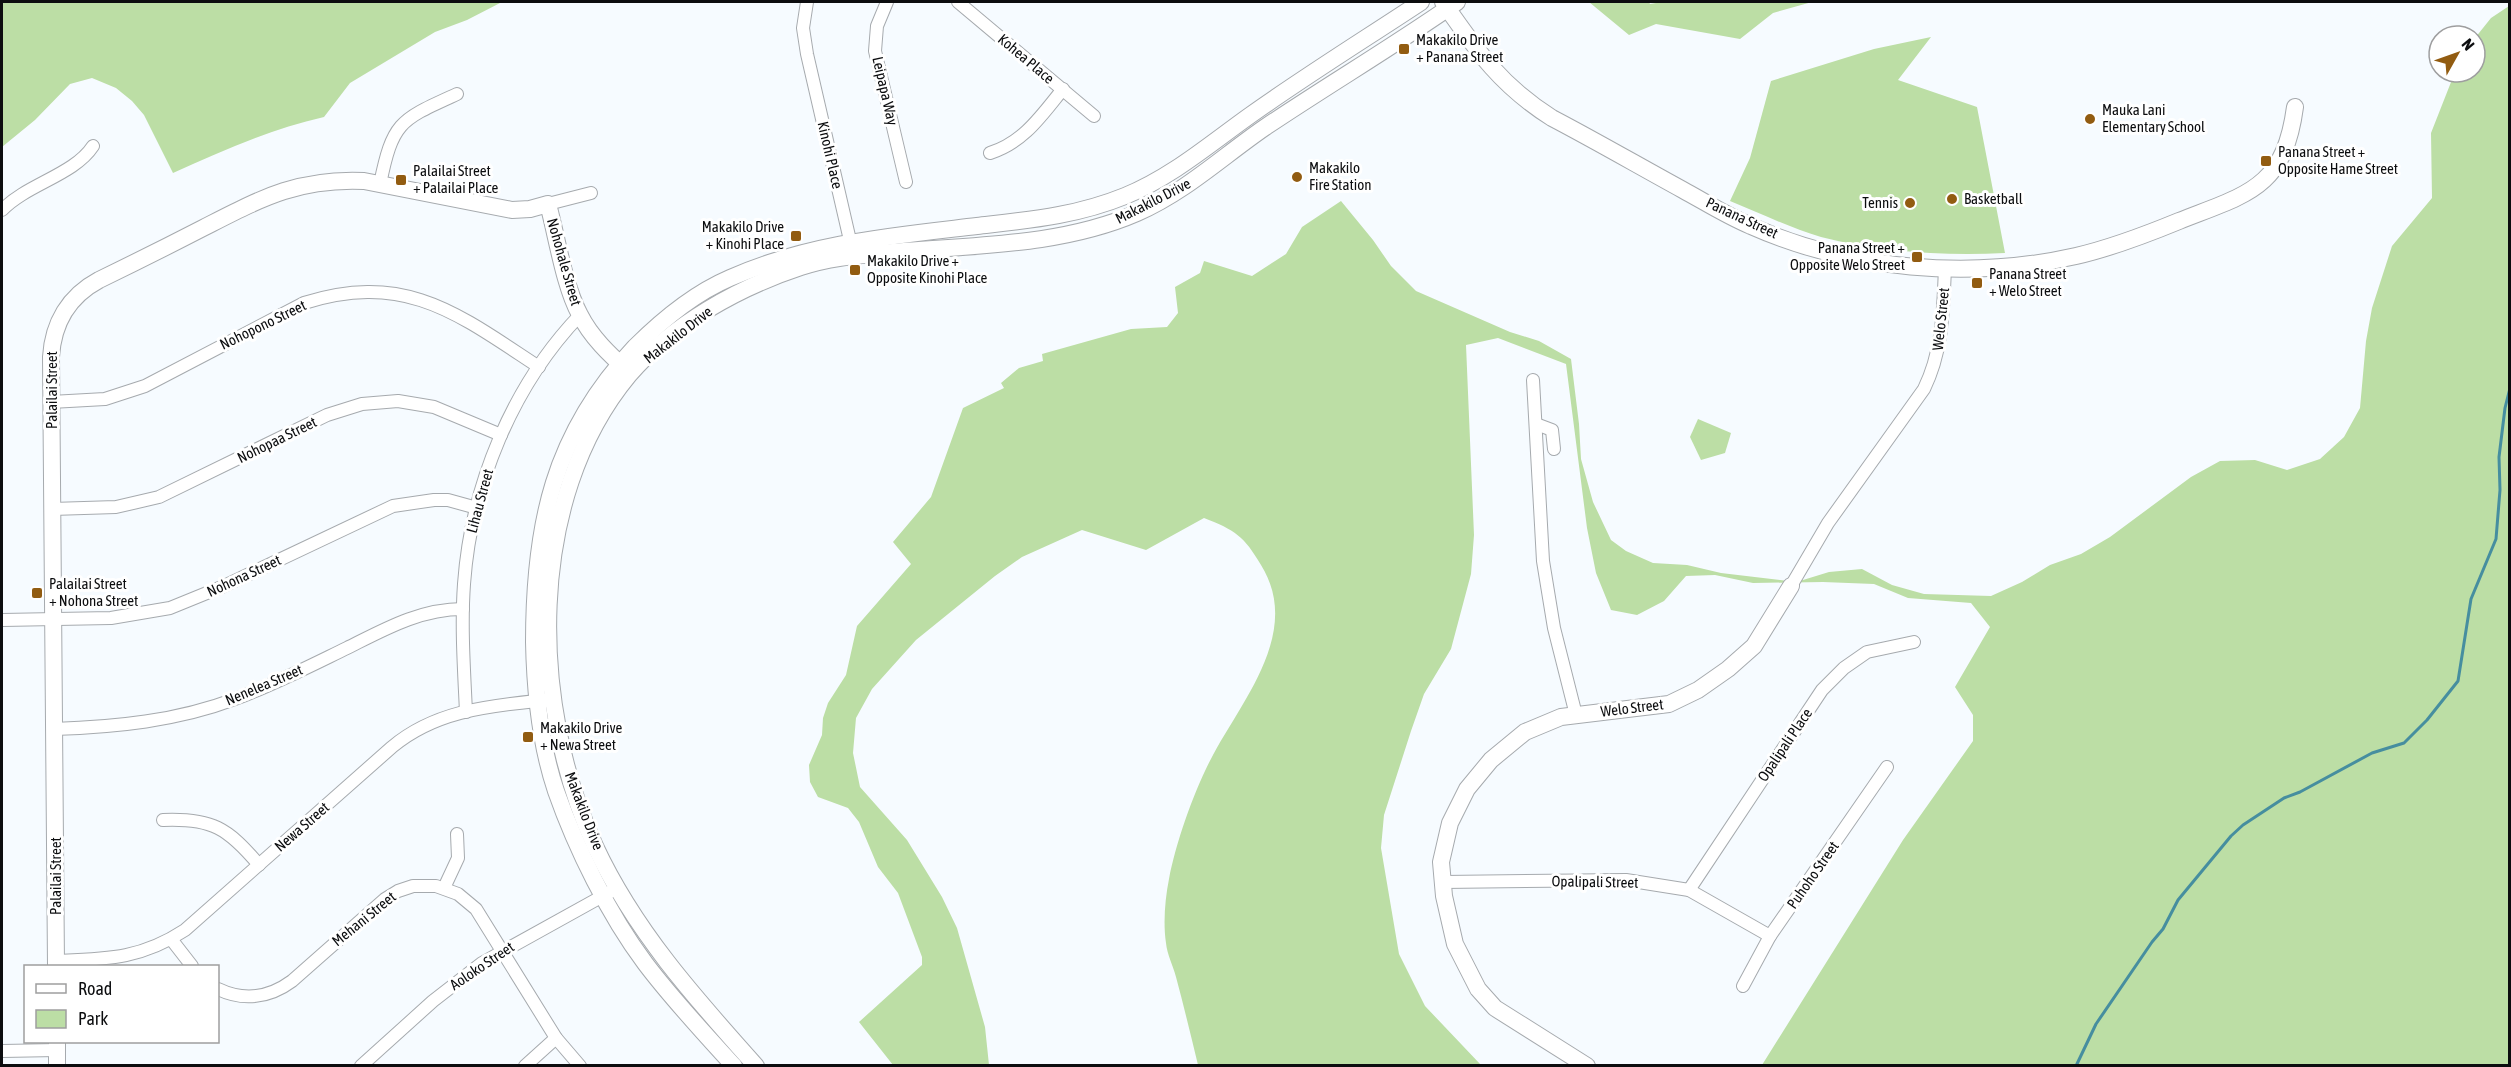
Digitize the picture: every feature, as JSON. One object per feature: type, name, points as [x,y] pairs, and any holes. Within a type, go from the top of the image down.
[{"type":"street","name":"Kinohi Place","points":[[807,2],[803,28],[807,54],[852,248]]},
{"type":"street","name":"Leipapa Way","points":[[887,2],[877,26],[875,51],[906,182]]},
{"type":"street","name":"Kohea Place","points":[[958,2],[1094,116]]},
{"type":"street","name":"Makakilo Drive","points":[[756,1065],[658,952],[611,892],[574,790],[545,700],[534,677],[533,605],[537,558],[553,479],[574,432],[595,394],[625,368],[654,328],[724,281],[763,264],[1064,216],[1097,207],[1161,178],[1255,112],[1421,2]]},
{"type":"street","name":"Makakilo Drive","points":[[852,248],[1068,236],[1104,226],[1138,212],[1202,176],[1265,128],[1449,4]]},
{"type":"street","name":"Panana Street","points":[[1449,4],[1491,69],[1529,103],[1752,227],[1840,255],[1898,264],[1945,268],[2017,266],[2076,256],[2133,239],[2254,189],[2271,174],[2287,145],[2295,107]]},
{"type":"street","points":[[990,153],[1007,147],[1022,137],[1062,89]]},
{"type":"street","points":[[380,184],[387,149],[402,124],[419,111],[457,94]]},
{"type":"street","points":[[1255,112],[1265,128]]},
{"type":"street","points":[[2,210],[25,192],[78,162],[93,146]]},
{"type":"street","name":"Palailai Street","points":[[56,964],[52,348],[56,329],[70,304],[91,285],[264,197],[303,184],[343,180],[380,184],[503,209],[521,210],[591,193]]},
{"type":"street","name":"Nohohale Street","points":[[548,204],[571,294],[580,315],[601,345],[625,368]]},
{"type":"street","name":"Welo Street","points":[[1587,1065],[1495,1008],[1478,989],[1455,944],[1443,882],[1441,862],[1450,823],[1467,789],[1491,760],[1525,732],[1561,717],[1669,704],[1698,690],[1728,669],[1754,646],[1828,523],[1928,381],[1942,336],[1945,268]]},
{"type":"street","name":"Nohopono Street","points":[[51,402],[105,399],[136,389],[285,312],[324,297],[344,293],[386,292],[427,301],[465,318],[539,367]]},
{"type":"street","name":"Lihau Street","points":[[466,712],[464,583],[471,529],[485,476],[501,435],[539,367],[563,333],[580,315]]},
{"type":"street","points":[[1533,380],[1543,561],[1554,628],[1576,715]]},
{"type":"street","name":"Nohopaa Street","points":[[52,509],[116,507],[159,496],[327,415],[362,404],[398,401],[434,407],[501,435]]},
{"type":"street","points":[[1536,424],[1552,430],[1554,449]]},
{"type":"street","name":"Nohona Street","points":[[2,620],[111,618],[141,614],[198,598],[380,511],[406,502],[448,500],[477,508]]},
{"type":"street","name":"Nenelea Street","points":[[54,729],[143,723],[189,714],[275,683],[403,620],[438,610],[463,609]]},
{"type":"street","name":"Opalipali Place","points":[[1689,890],[1822,690],[1844,668],[1867,652],[1914,642]]},
{"type":"street","name":"Newa Street","points":[[56,964],[123,957],[147,950],[185,930],[405,737],[432,720],[466,712],[545,700]]},
{"type":"street","name":"Puhoho Street","points":[[1743,986],[1770,936],[1887,766]]},
{"type":"street","points":[[163,820],[194,820],[220,828],[235,838],[259,865]]},
{"type":"street","points":[[444,888],[459,854],[457,834]]},
{"type":"street","name":"Opalipali Street","points":[[1443,882],[1626,880],[1689,890],[1770,936]]},
{"type":"street","name":"Mehani Street","points":[[219,989],[233,995],[248,997],[278,990],[292,981],[391,895],[406,888],[421,885],[444,888],[459,894],[476,909],[556,1038],[580,1065]]},
{"type":"street","name":"Makakilo Drive","points":[[611,892],[608,908],[643,960],[674,1000],[734,1065]]},
{"type":"street","name":"Aoloko Street","points":[[361,1065],[433,1000],[501,951],[611,892]]},
{"type":"street","points":[[171,939],[191,965]]},
{"type":"street","points":[[525,1065],[556,1038]]},
{"type":"street","points":[[2,1050],[57,1052]]},
{"type":"green space","points":[[2,2],[502,2],[467,20],[435,32],[350,83],[324,117],[266,134],[173,173],[144,115],[116,88],[92,78],[70,84],[35,120],[2,147]]},
{"type":"green space","points":[[1589,2],[1649,2],[1650,4],[1662,2],[1812,2],[1773,13],[1740,39],[1656,24],[1629,35]]},
{"type":"green space","points":[[2509,6],[2509,1065],[1762,1065],[1903,840],[1973,741],[1973,715],[1955,687],[1990,627],[1971,603],[1908,598],[1874,584],[1753,583],[1715,575],[1686,576],[1664,601],[1637,615],[1611,610],[1596,573],[1587,528],[1566,364],[1498,338],[1466,345],[1474,535],[1471,574],[1451,649],[1424,694],[1411,731],[1384,815],[1381,848],[1399,954],[1425,1006],[1481,1065],[1198,1065],[1167,947],[1165,919],[1168,887],[1176,849],[1193,799],[1206,768],[1253,687],[1264,663],[1272,639],[1275,615],[1272,590],[1261,565],[1249,547],[1231,530],[1204,518],[1146,550],[1082,530],[1022,557],[916,640],[872,689],[856,718],[853,753],[860,787],[907,840],[942,897],[957,928],[985,1027],[989,1065],[893,1065],[859,1022],[922,965],[922,957],[898,893],[878,867],[859,822],[848,808],[818,797],[810,782],[809,765],[822,735],[823,718],[828,703],[846,675],[857,626],[911,564],[893,542],[931,497],[963,408],[1004,388],[1001,383],[1019,368],[1043,361],[1042,354],[1131,329],[1167,327],[1178,313],[1175,287],[1200,273],[1204,261],[1252,276],[1286,254],[1302,227],[1341,201],[1391,266],[1416,291],[1510,332],[1539,341],[1571,359],[1581,459],[1593,502],[1611,540],[1626,551],[1653,563],[1687,565],[1721,573],[1788,581],[1803,580],[1829,572],[1862,569],[1892,585],[1924,594],[1991,596],[2022,582],[2050,565],[2081,554],[2110,537],[2191,477],[2220,461],[2255,460],[2287,470],[2320,459],[2344,437],[2360,408],[2366,341],[2372,308],[2392,246],[2432,198],[2431,133],[2450,84],[2487,84],[2486,24]]},
{"type":"green space","points":[[1931,37],[1898,80],[1977,107],[2005,253],[1912,252],[1844,242],[1798,229],[1730,201],[1750,158],[1771,81],[1874,49]]},
{"type":"green space","points":[[1698,419],[1731,433],[1725,453],[1701,460],[1690,437]]},
{"type":"waterway","points":[[2076,1066],[2096,1024],[2163,929],[2178,900],[2231,836],[2243,825],[2284,798],[2300,792],[2372,753],[2404,743],[2427,720],[2458,681],[2471,599],[2496,539],[2500,490],[2499,457],[2510,388]]},
{"type":"place","name":"Makakilo Drive + Panana Street","points":[[1404,49]]},
{"type":"place","name":"Mauka Lani Elementary School","points":[[2090,119]]},
{"type":"place","name":"Panana Street + Opposite Hame Street","points":[[2266,161]]},
{"type":"place","name":"Makakilo Fire Station","points":[[1297,177]]},
{"type":"place","name":"Palailai Street + Palailai Place","points":[[401,180]]},
{"type":"place","name":"Basketball","points":[[1952,199]]},
{"type":"place","name":"Tennis","points":[[1910,203]]},
{"type":"place","name":"Makakilo Drive + Kinohi Place","points":[[796,236]]},
{"type":"place","name":"Panana Street + Opposite Welo Street","points":[[1917,257]]},
{"type":"place","name":"Makakilo Drive + Opposite Kinohi Place","points":[[855,270]]},
{"type":"place","name":"Panana Street + Welo Street","points":[[1977,283]]},
{"type":"place","name":"Palailai Street + Nohona Street","points":[[37,593]]},
{"type":"place","name":"Makakilo Drive + Newa Street","points":[[528,737]]}]
